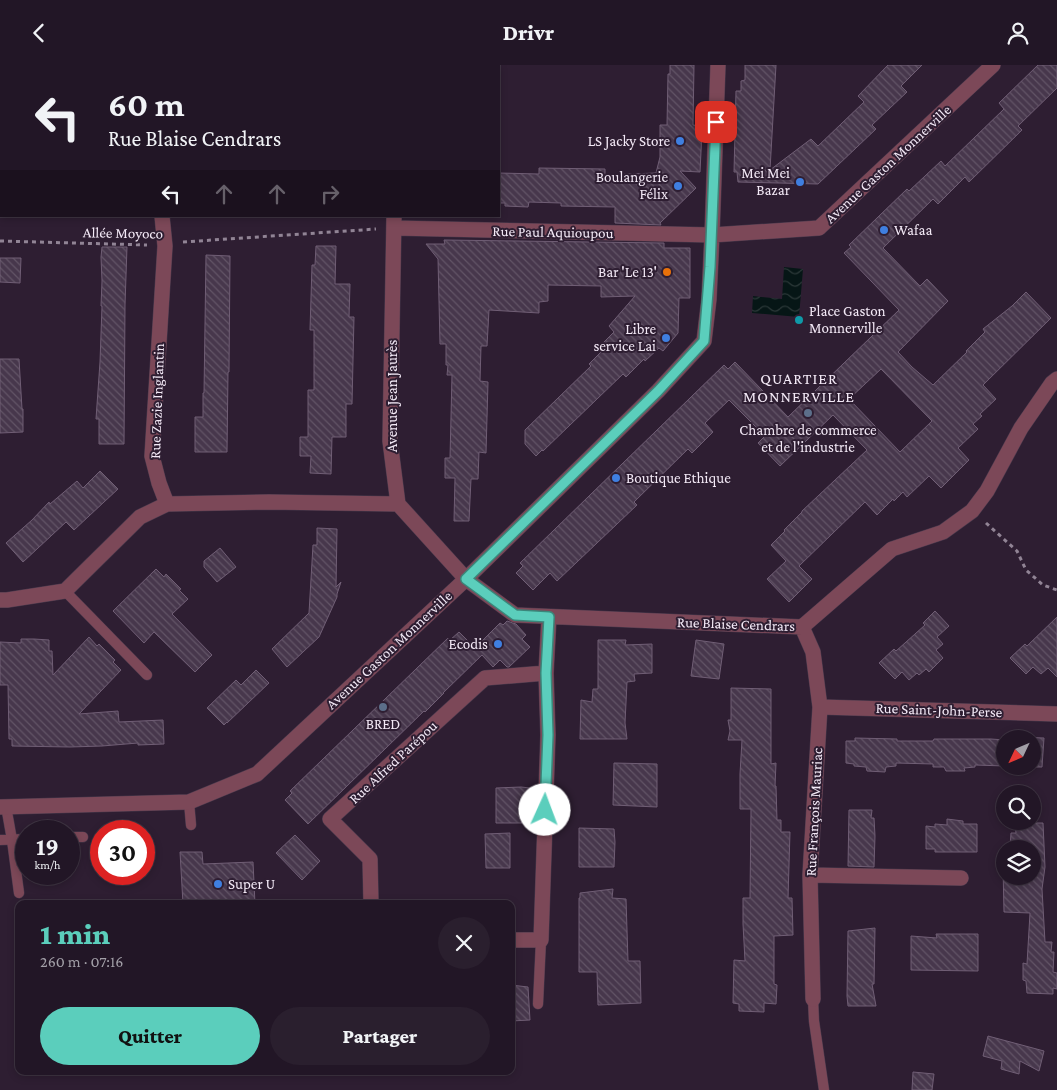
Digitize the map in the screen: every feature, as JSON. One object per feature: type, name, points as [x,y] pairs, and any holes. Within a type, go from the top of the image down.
[{"type":"street","points":[[712,235],[718,65]]},
{"type":"street","name":"Avenue Gaston Monnerville","points":[[3,806],[189,802],[257,774],[466,579],[658,391],[704,341],[709,299],[712,235],[819,228],[993,65]]},
{"type":"street","name":"Rue Zazie Inglantin","points":[[162,217],[164,246],[152,456],[159,483],[167,503]]},
{"type":"street","name":"Rue Paul Aquioupou","points":[[394,222],[712,235]]},
{"type":"street","name":"Avenue Jean Jaurès","points":[[394,222],[390,441],[398,504]]},
{"type":"street","name":"Rue Blaise Cendrars","points":[[466,579],[515,615],[802,627],[892,549],[943,532],[972,511],[987,491],[1021,428],[1052,383],[1057,379]]},
{"type":"street","points":[[0,600],[66,591],[140,517],[167,503],[398,504],[466,579]]},
{"type":"street","points":[[515,940],[540,940],[548,735],[546,673],[549,617]]},
{"type":"street","name":"Rue François Mauriac","points":[[802,627],[813,652],[820,707],[810,875],[813,999]]},
{"type":"street","name":"Rue Alfred Parépou","points":[[371,900],[370,859],[330,819],[484,678],[546,673]]},
{"type":"street","name":"Rue Saint-John-Perse","points":[[820,707],[1057,714]]},
{"type":"street","points":[[810,875],[961,878]]},
{"type":"lane","points":[[66,591],[147,675]]},
{"type":"lane","points":[[189,802],[191,825]]},
{"type":"lane","points":[[3,806],[12,840],[19,893]]},
{"type":"lane","points":[[0,840],[15,840]]},
{"type":"lane","points":[[538,1004],[540,940]]},
{"type":"lane","points":[[813,999],[814,1021],[824,1090]]},
{"type":"path","name":"Allée Moyoco","points":[[0,241],[164,246],[182,242],[394,222]]},
{"type":"path","points":[[972,511],[1017,551],[1026,570],[1043,585],[1057,590]]},
{"type":"water","name":"Place Gaston Monnerville","points":[[784,267],[803,269],[799,317],[752,313],[753,296],[782,299]]},
{"type":"building","points":[[670,65],[694,65],[693,125],[700,126],[700,131],[702,131],[700,172],[680,171],[696,188],[660,223],[661,225],[615,223],[615,207],[561,206],[561,203],[529,202],[528,207],[505,206],[505,203],[500,203],[500,173],[539,174],[539,168],[605,169],[605,175],[656,173],[660,157],[660,125],[667,125],[668,74],[670,74]]},
{"type":"building","points":[[745,65],[776,65],[770,170],[811,139],[818,146],[864,102],[858,96],[888,65],[922,65],[901,86],[907,92],[872,125],[876,129],[818,184],[738,182],[737,172],[734,172],[736,91],[741,91],[741,81],[745,80]]},
{"type":"building","points":[[1038,65],[1057,65],[1057,88],[1018,126],[1022,130],[969,182],[965,177],[938,204],[933,199],[883,248],[920,286],[927,279],[948,301],[898,352],[933,385],[985,332],[983,329],[1026,292],[1051,318],[983,385],[996,399],[980,414],[982,416],[973,424],[978,429],[958,448],[969,460],[941,488],[929,476],[907,497],[903,492],[877,515],[865,502],[799,566],[812,579],[789,602],[767,579],[786,561],[771,545],[802,511],[867,450],[833,415],[780,466],[758,443],[765,436],[729,400],[705,423],[713,432],[692,453],[688,449],[634,502],[637,505],[557,581],[550,573],[533,590],[516,573],[523,566],[520,563],[724,365],[728,369],[735,362],[788,417],[899,310],[844,253],[851,247],[849,245],[907,189],[909,191],[941,161],[945,166],[1004,109],[999,103]],"holes":[[[881,369],[932,421],[900,452],[849,399]]]},
{"type":"building","points":[[444,240],[664,243],[664,248],[690,248],[690,298],[679,298],[678,333],[663,351],[659,348],[645,361],[644,359],[626,377],[623,374],[536,456],[525,444],[525,430],[591,366],[589,364],[601,352],[598,348],[614,332],[609,326],[635,296],[601,297],[601,286],[548,285],[548,301],[539,302],[539,313],[489,310],[487,346],[481,346],[480,381],[488,382],[486,453],[479,452],[478,479],[471,479],[469,521],[454,521],[455,478],[445,478],[445,458],[450,458],[452,375],[447,375],[446,344],[440,344],[438,259],[426,244],[445,244]]},
{"type":"building","points":[[316,246],[336,246],[335,284],[350,284],[349,317],[354,317],[352,404],[346,404],[346,437],[332,437],[331,474],[310,473],[311,456],[300,456],[300,437],[308,437],[308,390],[314,390],[314,330],[310,330],[312,265],[315,265]]},
{"type":"building","points":[[102,247],[127,247],[124,444],[99,444],[99,419],[96,419],[102,306]]},
{"type":"building","points":[[206,255],[230,256],[227,452],[195,452],[195,417],[203,417]]},
{"type":"building","points":[[0,258],[21,258],[20,283],[0,282]]},
{"type":"building","points":[[0,359],[19,359],[23,432],[0,433]]},
{"type":"building","points":[[100,471],[118,489],[74,530],[66,522],[23,562],[6,543],[49,502],[50,504],[77,481],[83,488]]},
{"type":"building","points":[[317,528],[337,529],[336,587],[341,582],[337,597],[319,637],[287,667],[272,649],[309,613],[313,545],[317,545]]},
{"type":"building","points":[[220,548],[236,567],[217,582],[204,567],[204,561]]},
{"type":"building","points":[[156,569],[164,577],[166,574],[188,599],[172,614],[212,655],[195,672],[154,632],[144,643],[113,611]]},
{"type":"building","points":[[935,611],[949,626],[937,637],[943,644],[936,650],[943,658],[929,672],[926,669],[919,675],[917,673],[909,680],[902,672],[895,679],[879,663],[894,649],[896,651],[925,625],[923,623]]},
{"type":"building","points":[[1057,617],[1057,677],[1048,668],[1041,674],[1033,667],[1026,674],[1010,658],[1025,644],[1027,646]]},
{"type":"building","points":[[507,621],[516,624],[526,635],[522,639],[530,647],[509,667],[500,660],[493,667],[482,655],[308,824],[285,800],[292,793],[290,791],[448,638],[450,640],[459,632],[475,648],[500,623],[503,625]]},
{"type":"building","points":[[89,637],[115,660],[113,662],[121,670],[79,714],[118,711],[119,722],[163,720],[164,744],[138,745],[138,743],[70,747],[12,746],[12,739],[9,739],[8,685],[0,685],[0,642],[21,643],[21,639],[49,640],[49,651],[52,651],[53,675]]},
{"type":"building","points":[[598,640],[626,640],[625,645],[652,644],[652,673],[634,674],[635,681],[627,682],[625,723],[627,739],[580,739],[581,700],[592,702],[593,689],[598,689]]},
{"type":"building","points":[[696,640],[724,644],[719,679],[691,676]]},
{"type":"building","points":[[256,670],[269,683],[224,725],[207,708],[236,680],[241,685]]},
{"type":"building","points":[[731,688],[771,689],[771,764],[776,763],[777,820],[781,820],[781,832],[790,832],[788,898],[792,898],[793,935],[774,936],[774,984],[777,985],[776,1004],[764,1003],[764,1012],[739,1011],[739,1004],[733,1003],[734,960],[745,961],[743,898],[750,898],[751,809],[740,809],[742,740],[728,740],[730,731],[728,720],[731,720]]},
{"type":"building","points":[[855,738],[897,739],[897,741],[996,739],[996,766],[975,765],[975,767],[964,768],[965,771],[946,771],[944,767],[933,767],[933,764],[896,763],[896,766],[886,767],[885,772],[867,771],[866,767],[846,763],[846,741],[855,741]]},
{"type":"building","points":[[1041,738],[1044,738],[1041,767]]},
{"type":"building","points":[[614,763],[657,764],[657,807],[613,805]]},
{"type":"building","points":[[496,788],[530,788],[531,812],[521,813],[522,823],[496,823]]},
{"type":"building","points":[[849,810],[872,810],[871,818],[874,818],[875,836],[874,867],[848,866]]},
{"type":"building","points":[[947,819],[963,821],[963,824],[977,824],[977,852],[935,852],[935,849],[926,849],[926,826],[935,827],[935,824],[947,825]]},
{"type":"building","points":[[1041,823],[1043,823],[1045,867],[1042,889],[1045,942],[1052,942],[1051,952],[1054,952],[1053,972],[1057,973],[1057,989],[1053,988],[1053,994],[1027,993],[1026,981],[1023,980],[1023,963],[1027,964],[1030,913],[1004,912],[1003,885],[1041,885],[1041,840],[1011,840],[1011,833],[1016,833],[1016,830],[1041,830]]},
{"type":"building","points":[[579,828],[614,829],[614,867],[579,867]]},
{"type":"building","points":[[510,833],[510,868],[486,868],[485,834]]},
{"type":"building","points":[[295,835],[320,861],[302,880],[276,853]]},
{"type":"building","name":"Super U","points":[[180,852],[202,852],[203,864],[253,862],[255,900],[183,900]]},
{"type":"building","points":[[613,889],[612,898],[626,899],[628,961],[640,961],[641,1003],[598,1005],[597,972],[579,972],[580,893]]},
{"type":"building","points":[[875,928],[874,984],[872,984],[876,1006],[848,1006],[848,931]]},
{"type":"building","points":[[936,934],[978,934],[978,971],[911,970],[911,936],[937,938]]},
{"type":"building","points":[[515,985],[528,987],[530,1020],[515,1021]]},
{"type":"building","points":[[988,1036],[1044,1051],[1039,1071],[1020,1061],[1019,1074],[1001,1069],[1002,1061],[983,1056]]},
{"type":"building","points":[[913,1072],[934,1074],[932,1090],[912,1090]]},
{"type":"place","name":"LS Jacky Store","points":[[680,141]]},
{"type":"place","name":"Mei Mei Bazar","points":[[800,182]]},
{"type":"place","name":"Boulangerie Félix","points":[[678,186]]},
{"type":"place","name":"Wafaa","points":[[884,230]]},
{"type":"place","name":"Bar 'Le 13'","points":[[667,272]]},
{"type":"place","name":"Place Gaston Monnerville","points":[[799,320]]},
{"type":"place","name":"Libre service Lai","points":[[666,338]]},
{"type":"place","name":"Chambre de commerce et de l'industrie","points":[[808,413]]},
{"type":"place","name":"Boutique Ethique","points":[[616,478]]},
{"type":"place","name":"Ecodis","points":[[498,644]]},
{"type":"place","name":"BRED","points":[[383,707]]},
{"type":"place","name":"Super U","points":[[218,884]]},
{"type":"district","name":"QUARTIER MONNERVILLE","points":[[799,387]]},
{"type":"route","points":[[545,810],[548,735],[546,673],[549,617],[515,615],[466,579],[658,391],[704,341],[709,299],[716,122]]}]
